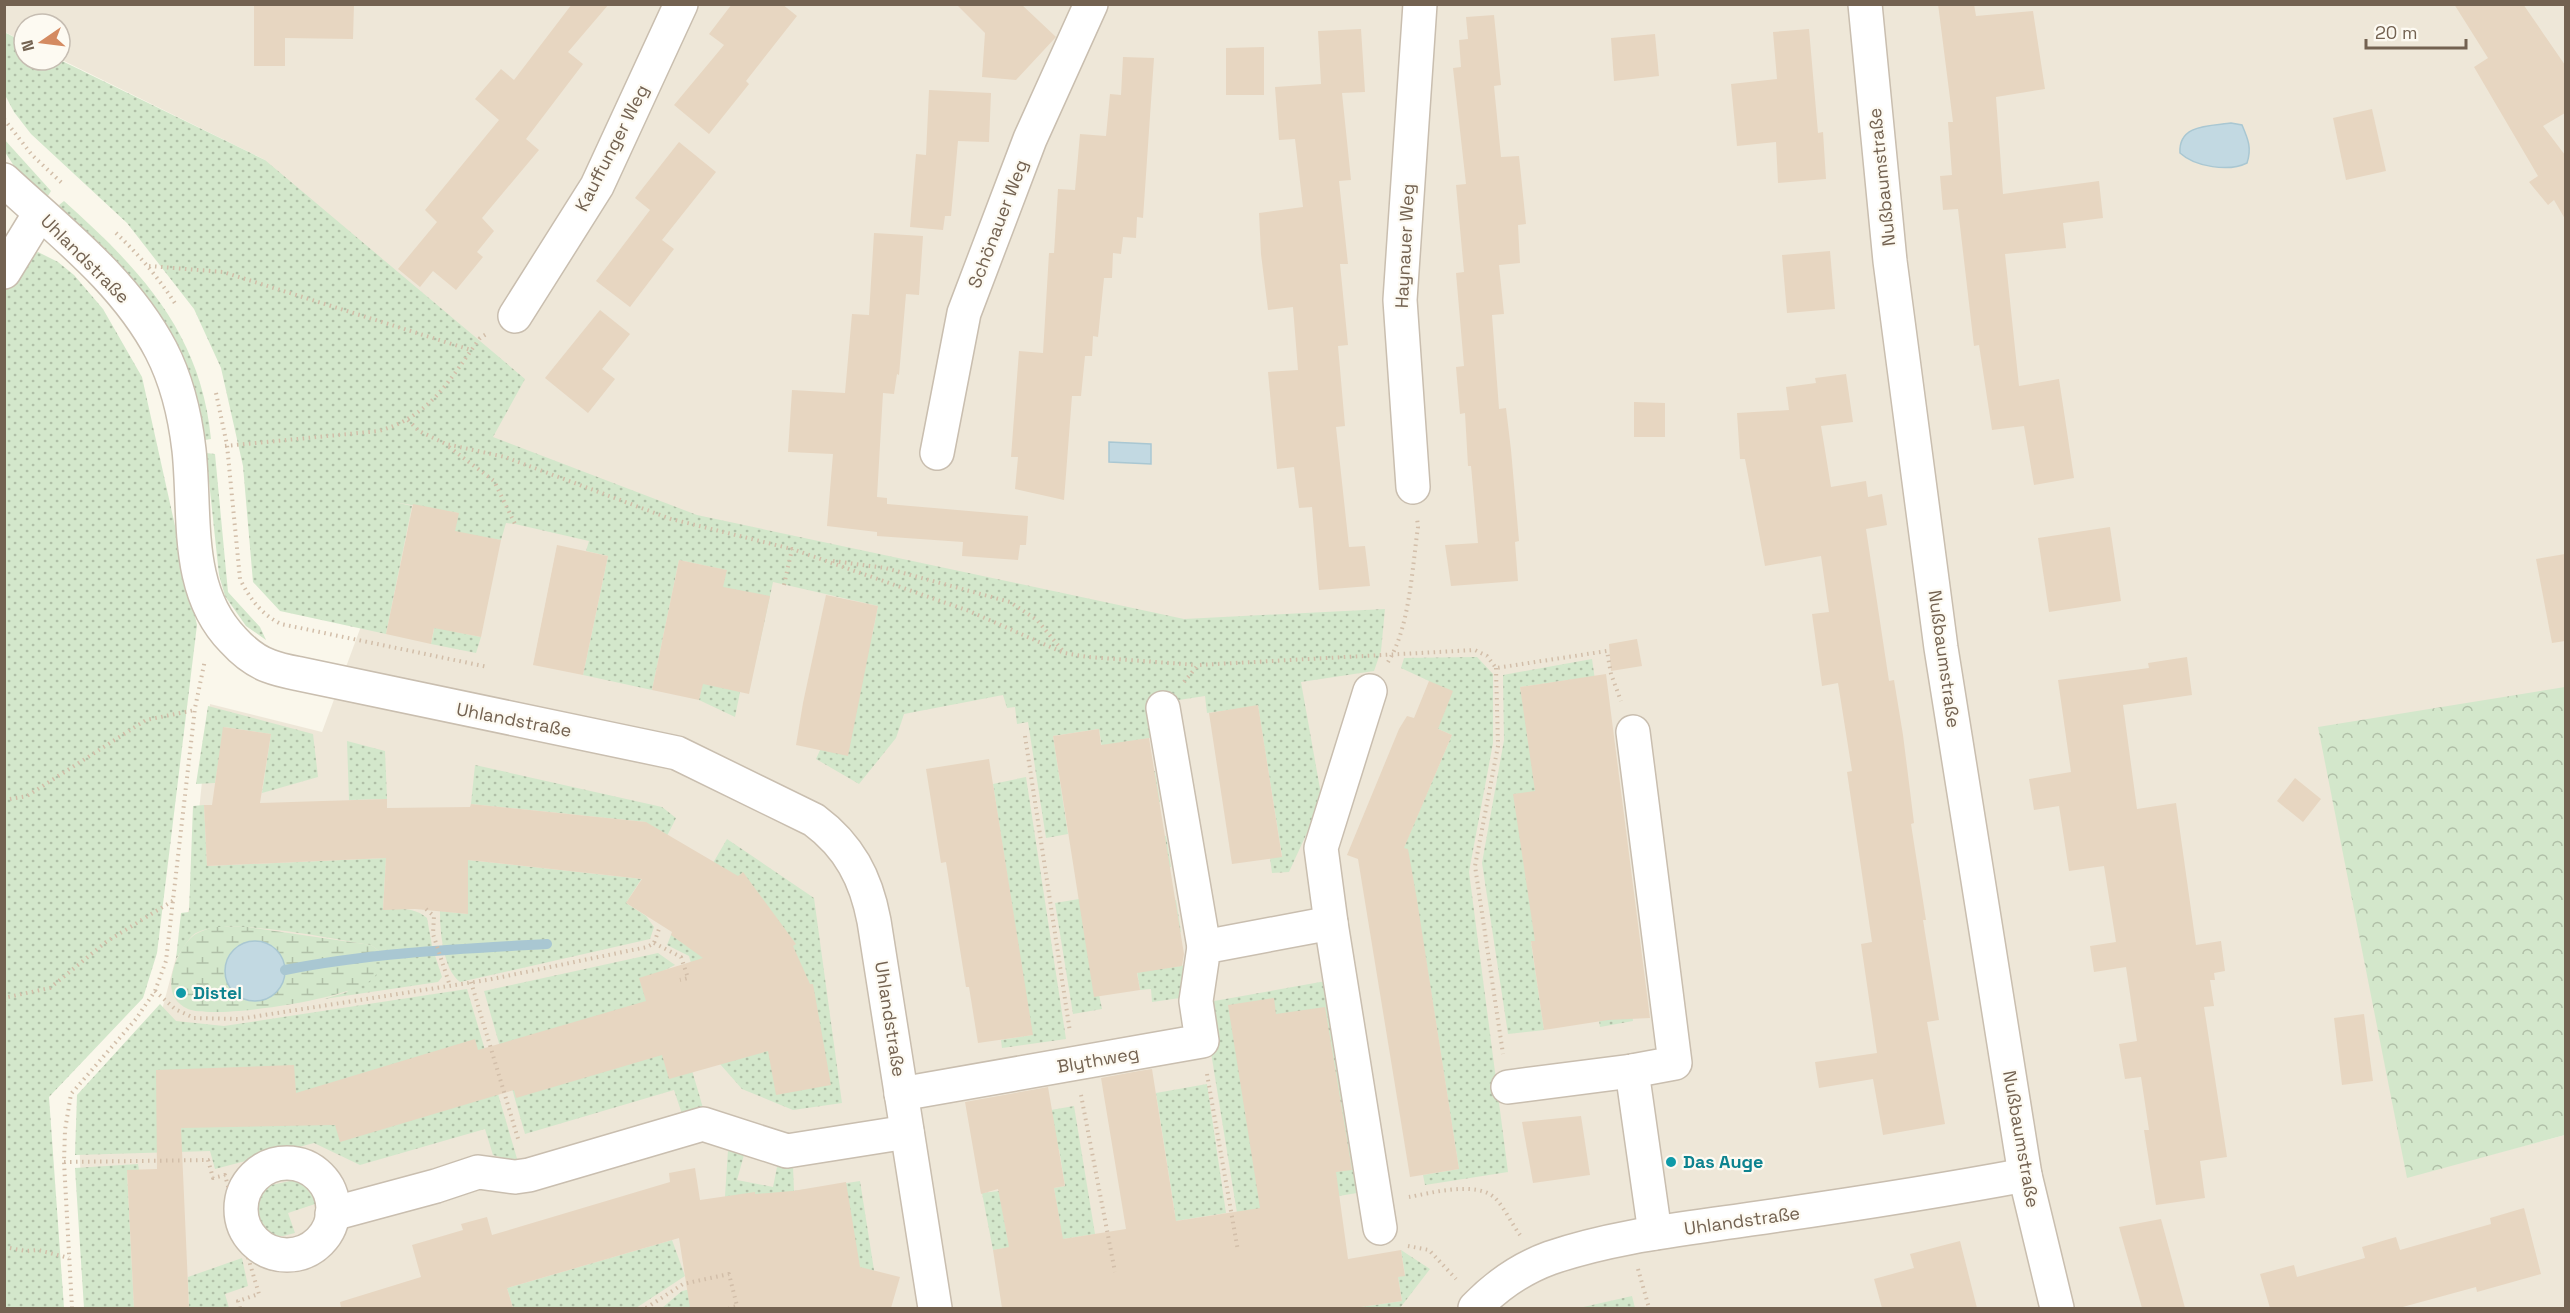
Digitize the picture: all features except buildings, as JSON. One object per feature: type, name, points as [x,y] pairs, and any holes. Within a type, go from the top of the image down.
[{"type":"street","name":"Kauffunger Weg","points":[[515,316],[597,186],[681,4]]},
{"type":"street","name":"Schönauer Weg","points":[[937,453],[964,314],[1030,139],[1091,4]]},
{"type":"street","name":"Haynauer Weg","points":[[1413,487],[1400,300],[1420,4]]},
{"type":"street","name":"Nußbaumstraße","points":[[1865,4],[1890,261],[1941,648],[2025,1176],[2057,1308]]},
{"type":"street","name":"Uhlandstraße","points":[[4,180],[104,272],[133,307],[160,349],[173,378],[182,407],[189,450],[197,571],[213,615],[244,651],[268,666],[439,705],[677,753],[814,820],[831,832],[846,849],[870,898],[935,1308]]},
{"type":"street","points":[[4,273],[40,213]]},
{"type":"street","points":[[1370,691],[1321,848],[1378,1216]]},
{"type":"street","points":[[1163,708],[1204,947],[1196,1001],[1202,1041]]},
{"type":"street","points":[[1508,1087],[1632,1071],[1675,1063],[1633,732]]},
{"type":"street","points":[[1204,947],[1331,923]]},
{"type":"street","name":"Blythweg","points":[[901,1094],[1202,1041]]},
{"type":"street","points":[[1632,1071],[1642,1236]]},
{"type":"street","points":[[333,1214],[478,1172],[515,1177],[529,1175],[703,1124],[787,1151],[907,1132]]},
{"type":"street","points":[[282,1164],[304,1166],[316,1174],[326,1185],[332,1199],[333,1214],[328,1229],[319,1242],[307,1251],[291,1255],[276,1254],[261,1247],[240,1223],[243,1193],[250,1180],[261,1170],[282,1164]]},
{"type":"street","name":"Uhlandstraße","points":[[1477,1306],[1502,1282],[1538,1264],[1598,1245],[1642,1236],[1930,1193],[2025,1176]]},
{"type":"path","points":[[4,119],[32,155],[65,186]]},
{"type":"path","points":[[111,229],[148,266],[179,308]]},
{"type":"path","points":[[148,266],[223,272],[471,350]]},
{"type":"path","points":[[189,450],[379,431],[408,420],[439,394],[480,338],[515,316]]},
{"type":"path","points":[[213,383],[227,445],[240,579],[249,597],[269,618],[281,624],[488,667]]},
{"type":"path","points":[[408,420],[419,431],[446,444],[494,481],[515,524]]},
{"type":"path","points":[[446,444],[505,457],[671,519],[792,549],[969,611],[1065,652],[1088,657],[1197,665],[1475,650],[1487,656],[1496,668],[1498,746],[1475,866],[1508,1087]]},
{"type":"path","points":[[1370,691],[1393,654],[1405,613],[1418,527],[1413,487]]},
{"type":"path","points":[[784,585],[792,549]]},
{"type":"path","points":[[826,561],[885,568],[1010,602],[1037,620],[1065,652]]},
{"type":"path","points":[[72,1308],[63,1162],[71,1094],[136,1019],[155,991],[166,961],[195,710],[213,615]]},
{"type":"path","points":[[1496,668],[1607,651],[1611,674],[1633,732]]},
{"type":"path","points":[[1163,708],[1197,665]]},
{"type":"path","points":[[4,800],[27,796],[146,720],[195,710]]},
{"type":"path","points":[[1025,736],[1075,1064],[1114,1272]]},
{"type":"path","points":[[4,1001],[8,997],[50,988],[97,949],[174,900]]},
{"type":"path","points":[[426,909],[434,916],[433,934],[450,986]]},
{"type":"path","points":[[155,991],[175,1009],[194,1018],[239,1019],[450,986],[647,947],[654,943],[659,929]]},
{"type":"path","points":[[654,943],[681,957],[688,978],[680,981]]},
{"type":"path","points":[[471,982],[529,1175]]},
{"type":"path","points":[[1202,1041],[1238,1251]]},
{"type":"path","points":[[63,1162],[208,1160],[213,1178],[225,1175],[259,1294],[238,1301],[240,1308]]},
{"type":"path","points":[[1378,1216],[1454,1189],[1474,1190],[1495,1198],[1538,1264]]},
{"type":"path","points":[[1642,1236],[1649,1308]]},
{"type":"path","points":[[1412,1246],[1429,1250],[1477,1306]]},
{"type":"path","points":[[4,1247],[26,1251],[38,1250],[69,1258]]},
{"type":"path","points":[[646,1308],[683,1284],[729,1274],[737,1306],[729,1308]]},
{"type":"shaded area","points":[[4,5],[2565,5],[2565,690],[2407,1177],[2565,1135],[2565,1308],[87,1308],[77,1097],[162,1010],[189,908],[210,704],[322,732],[360,629],[386,502],[265,160],[72,65],[72,12],[12,12],[12,36],[5,32]]},
{"type":"green space","points":[[4,32],[12,36],[12,72],[72,72],[72,66],[265,160],[525,379],[493,437],[697,515],[1184,619],[1385,609],[1381,651],[1374,671],[1301,682],[1322,800],[1289,872],[1272,873],[1270,858],[1282,856],[1258,706],[1207,713],[1205,696],[1146,705],[1150,738],[1125,742],[1130,775],[1155,771],[1160,802],[1135,807],[1140,840],[1166,836],[1171,867],[1145,872],[1151,905],[1176,900],[1181,932],[1156,937],[1160,969],[1186,965],[1190,991],[1180,998],[1152,1002],[1151,989],[1140,990],[1099,729],[1053,736],[1068,834],[1046,838],[1028,722],[1017,724],[1015,707],[1007,708],[1003,695],[904,714],[896,738],[859,784],[816,759],[872,636],[878,606],[773,582],[756,660],[731,655],[740,692],[735,717],[699,700],[726,570],[679,560],[652,690],[583,675],[608,556],[586,551],[589,541],[515,524],[506,523],[501,540],[477,536],[456,632],[481,637],[476,653],[431,644],[458,513],[394,502],[412,506],[386,634],[280,611],[253,582],[243,466],[221,368],[194,309],[127,223],[31,134],[14,112],[5,95]]},
{"type":"green space","points":[[4,139],[51,191],[46,199],[14,166],[5,152]]},
{"type":"green space","points":[[64,201],[118,252],[141,278],[180,335],[205,401],[211,439],[205,440],[195,395],[153,311],[126,271],[63,216],[59,205]]},
{"type":"green space","points":[[38,252],[58,262],[74,275],[103,309],[142,377],[197,625],[157,953],[143,998],[49,1097],[64,1308],[5,1308],[4,292],[18,268]]},
{"type":"green space","points":[[206,453],[215,454],[228,592],[260,627],[266,640],[246,626],[225,596],[219,575]]},
{"type":"green space","points":[[1477,657],[1493,674],[1493,743],[1469,872],[1508,1172],[1425,1185],[1423,1175],[1459,1169],[1426,960],[1398,861],[1452,735],[1438,729],[1429,681],[1401,668],[1404,658]]},
{"type":"green space","points":[[1592,659],[1607,764],[1633,1021],[1600,1027],[1587,933],[1575,679],[1520,687],[1538,775],[1535,941],[1531,942],[1544,1030],[1508,1034],[1482,863],[1504,740],[1503,675]]},
{"type":"green space","points":[[2565,687],[2565,1135],[2407,1178],[2318,727]]},
{"type":"green space","points":[[208,706],[313,734],[318,777],[262,793],[271,734],[224,727],[215,783],[196,784]]},
{"type":"green space","points":[[347,741],[385,751],[387,799],[349,800]]},
{"type":"green space","points":[[475,765],[662,807],[676,818],[642,878],[646,822],[471,804]]},
{"type":"green space","points":[[1026,777],[1066,1039],[1002,1048],[1001,1040],[1032,1035],[993,784]]},
{"type":"green space","points":[[204,805],[207,866],[386,858],[383,909],[412,910],[427,918],[432,946],[442,977],[438,982],[324,999],[347,992],[379,951],[371,945],[250,927],[205,930],[192,936],[176,959],[181,913],[189,912],[193,806]]},
{"type":"green space","points":[[727,839],[814,898],[842,1103],[793,1110],[742,1089],[720,1064],[689,956],[667,945]]},
{"type":"green space","points":[[468,860],[641,879],[626,903],[646,916],[654,927],[650,939],[460,982],[454,976],[446,959],[440,911],[468,914]]},
{"type":"green space","points":[[1079,899],[1102,1009],[1073,1014],[1055,903]]},
{"type":"green space","points":[[214,927],[247,927],[371,945],[379,951],[379,967],[377,974],[371,980],[358,987],[311,1000],[225,1012],[188,1009],[177,1001],[172,991],[171,979],[174,967],[190,939]]},
{"type":"green space","points":[[658,953],[675,965],[663,971],[703,1108],[682,1114],[674,1090],[525,1134],[484,991]]},
{"type":"green space","points":[[1326,981],[1357,1193],[1237,1213],[1203,1003]]},
{"type":"green space","points":[[467,989],[518,1162],[493,1155],[485,1129],[360,1165],[314,1143],[215,1169],[210,1151],[75,1155],[77,1095],[160,1004],[176,1021],[224,1026]]},
{"type":"green space","points":[[1207,1084],[1226,1213],[1150,1225],[1175,1214],[1156,1093]]},
{"type":"green space","points":[[1074,1106],[1095,1234],[993,1250],[982,1193],[999,1191],[1008,1240],[1061,1230],[1054,1188],[1065,1186],[1059,1149],[1052,1150],[1045,1111]]},
{"type":"green space","points":[[728,1150],[744,1155],[737,1180],[773,1187],[777,1167],[793,1167],[794,1191],[860,1181],[880,1308],[743,1308],[725,1196]]},
{"type":"green space","points":[[138,1164],[139,1170],[127,1171],[134,1308],[84,1308],[75,1168]]},
{"type":"green space","points":[[299,1179],[324,1192],[321,1202],[288,1213],[295,1233],[269,1236],[262,1228],[255,1195],[262,1187]]},
{"type":"green space","points":[[672,1240],[685,1276],[636,1308],[513,1308],[507,1288]]},
{"type":"green space","points":[[1401,1250],[1430,1269],[1400,1308],[1354,1308],[1402,1301],[1398,1277],[1405,1275]]},
{"type":"green space","points":[[242,1258],[248,1286],[225,1294],[229,1308],[189,1308],[188,1277]]},
{"type":"green space","points":[[726,1281],[715,1308],[662,1308],[682,1291]]},
{"type":"green space","points":[[1632,1296],[1635,1308],[1579,1308]]},
{"type":"water","points":[[2231,123],[2242,125],[2248,139],[2247,163],[2240,166],[2212,167],[2194,162],[2180,153],[2184,136],[2190,132],[2205,126]]},
{"type":"water","points":[[1109,442],[1151,444],[1151,464],[1109,462]]},
{"type":"water","points":[[255,941],[272,946],[280,954],[285,971],[280,988],[272,996],[255,1001],[238,996],[230,988],[225,971],[230,954],[238,946]]},
{"type":"waterway","points":[[285,970],[350,959],[547,944]]},
{"type":"place","name":"Distel","points":[[181,993]]},
{"type":"place","name":"Das Auge","points":[[1671,1162]]}]
